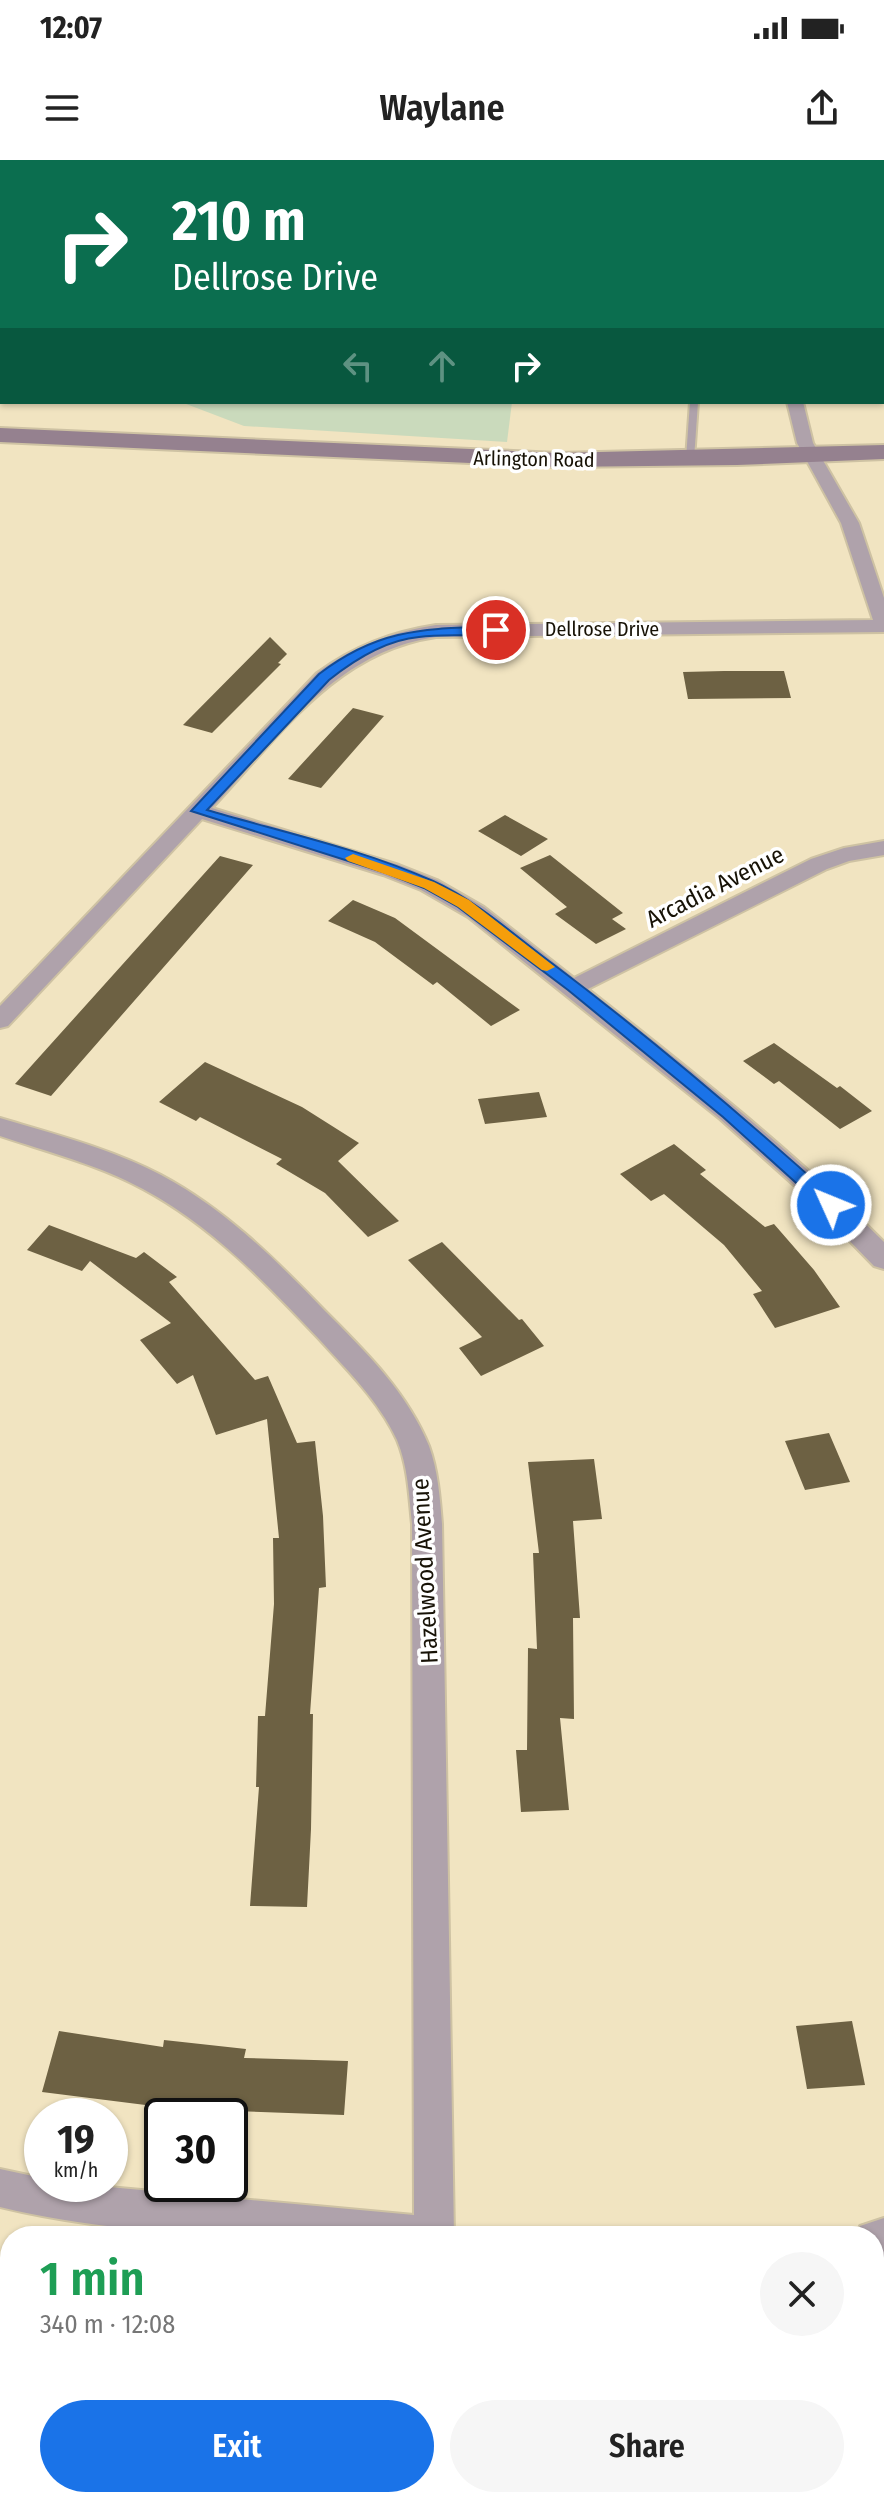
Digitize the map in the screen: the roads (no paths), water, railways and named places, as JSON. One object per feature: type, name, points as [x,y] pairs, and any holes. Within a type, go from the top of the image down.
[{"type":"main road","name":"Arlington Road","points":[[0,435],[471,458],[690,459],[884,452]]},
{"type":"street","points":[[795,404],[805,443],[850,523],[884,626]]},
{"type":"street","name":"Dellrose Drive","points":[[0,1020],[324,677],[353,656],[387,640],[436,631],[884,626]]},
{"type":"street","points":[[198,811],[391,870],[429,885],[476,912],[574,987],[739,1122],[814,1188],[884,1259]]},
{"type":"street","name":"Arcadia Avenue","points":[[574,987],[819,864],[844,855],[884,848]]},
{"type":"street","name":"Hazelwood Avenue","points":[[0,1127],[148,1180],[188,1202],[271,1271],[384,1391],[410,1438],[421,1467],[427,1524],[432,2226]]},
{"type":"street","points":[[0,2188],[59,2202],[322,2226]]},
{"type":"lane","points":[[690,459],[694,404]]}]
